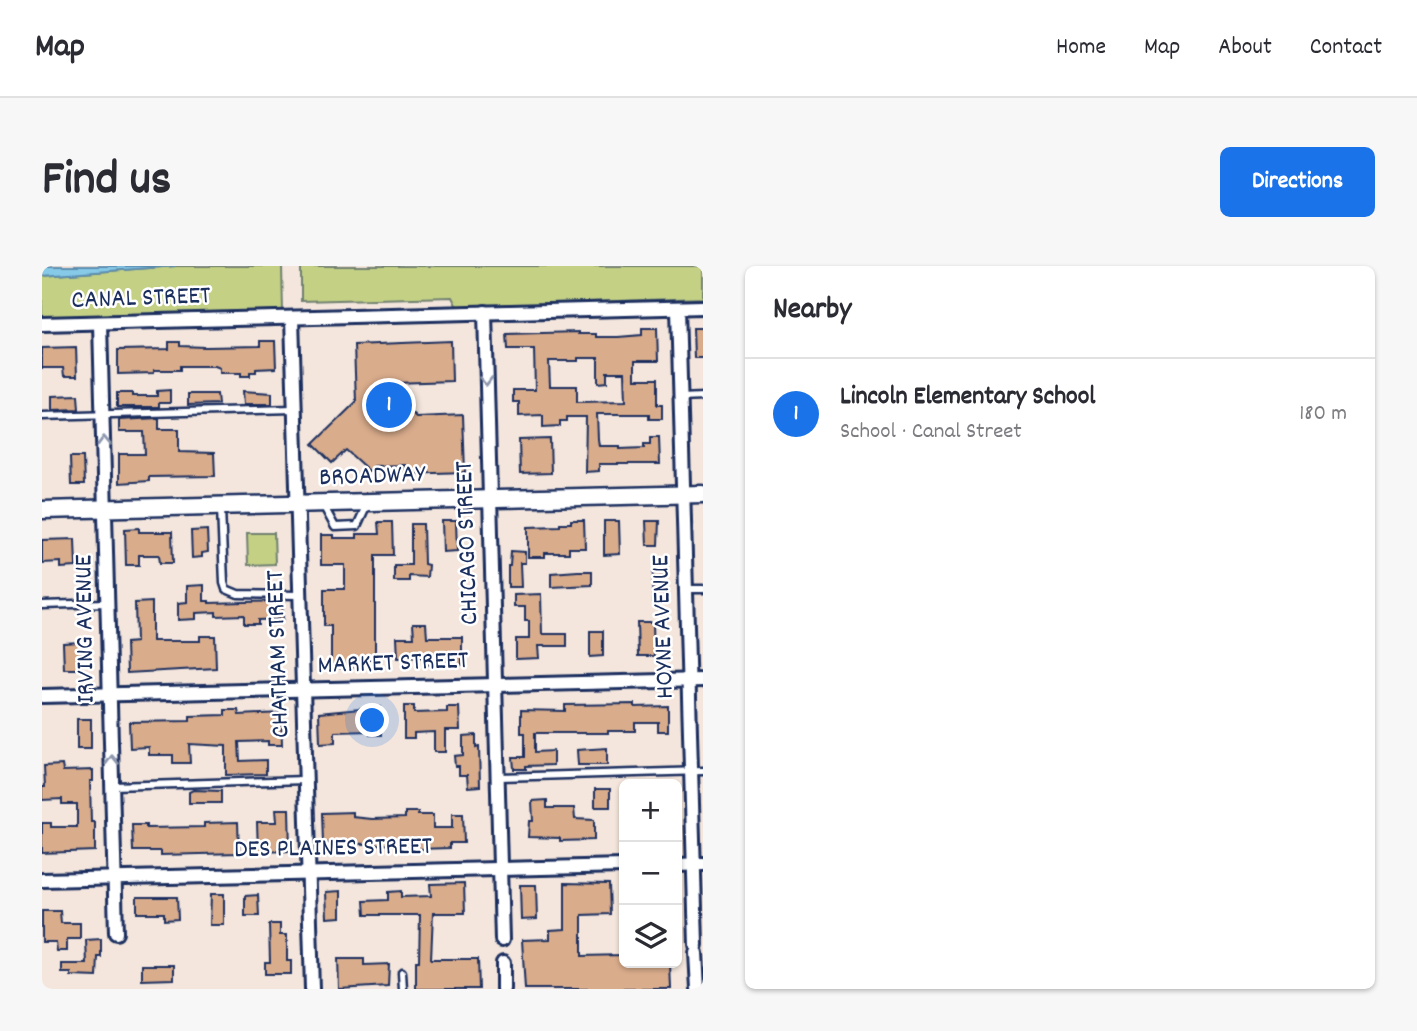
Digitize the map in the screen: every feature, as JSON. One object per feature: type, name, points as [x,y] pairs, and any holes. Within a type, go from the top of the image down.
[{"type":"street","name":"CANAL STREET","points":[[42,324],[703,307]]},
{"type":"street","name":"HOYNE AVENUE","points":[[678,308],[689,681],[697,771],[698,989]]},
{"type":"street","name":"CHICAGO STREET","points":[[485,313],[502,940]]},
{"type":"street","name":"CHATHAM STREET","points":[[292,317],[312,989]]},
{"type":"street","name":"IRVING AVENUE","points":[[100,323],[116,933]]},
{"type":"street","name":"BROADWAY","points":[[42,510],[703,494]]},
{"type":"street","name":"MARKET STREET","points":[[42,696],[703,680]]},
{"type":"street","name":"DES PLAINES STREET","points":[[42,880],[619,866]]},
{"type":"street","points":[[503,963],[503,989]]},
{"type":"lane","points":[[681,398],[703,397]]},
{"type":"lane","points":[[42,416],[294,409]]},
{"type":"lane","points":[[322,503],[335,527],[357,526],[368,502]]},
{"type":"lane","points":[[221,506],[223,583],[226,589],[238,594],[300,595]]},
{"type":"lane","points":[[686,589],[703,589]]},
{"type":"lane","points":[[42,605],[108,603]]},
{"type":"lane","points":[[498,777],[697,771]]},
{"type":"lane","points":[[113,786],[306,780]]},
{"type":"lane","points":[[402,972],[403,989]]},
{"type":"green space","points":[[176,266],[282,266],[283,312],[42,318],[42,276]]},
{"type":"green space","points":[[301,266],[703,266],[703,298],[491,307],[459,307],[452,297],[301,301]]},
{"type":"green space","points":[[247,533],[274,533],[275,564],[248,565]]},
{"type":"water","points":[[42,266],[176,266],[42,276]]},
{"type":"building","points":[[642,328],[657,328],[658,361],[635,361],[635,379],[657,379],[657,405],[662,405],[662,419],[649,419],[649,414],[597,414],[598,439],[599,446],[620,446],[620,449],[644,448],[644,444],[650,444],[650,437],[659,437],[660,464],[599,464],[599,471],[585,472],[586,417],[567,417],[567,421],[560,421],[560,426],[543,427],[543,415],[519,416],[519,402],[513,402],[513,390],[535,390],[534,349],[508,349],[507,334],[578,332],[596,334],[596,337],[642,335]],"holes":[[[598,358],[598,383],[607,382],[607,372],[625,372],[626,401],[577,402],[577,386],[550,386],[549,361]]]},
{"type":"building","points":[[693,328],[703,328],[703,358],[694,358]]},
{"type":"building","points":[[260,341],[275,341],[276,368],[256,369],[256,372],[250,372],[250,376],[220,373],[220,368],[215,366],[180,366],[180,370],[118,374],[118,350],[169,349],[169,342],[180,342],[180,346],[260,346]]},
{"type":"building","points":[[451,341],[452,381],[395,383],[395,397],[416,417],[463,415],[465,472],[405,474],[405,465],[374,466],[369,471],[346,450],[332,463],[313,444],[356,402],[354,345]]},
{"type":"building","points":[[76,347],[77,376],[64,376],[63,368],[42,368],[42,348]]},
{"type":"building","points":[[170,390],[170,403],[159,403],[159,407],[117,407],[117,393],[157,396],[157,391]]},
{"type":"building","points":[[243,391],[272,393],[272,404],[244,404]]},
{"type":"building","points":[[188,394],[217,394],[218,404],[188,405]]},
{"type":"building","points":[[78,395],[79,409],[52,410],[52,396]]},
{"type":"building","points":[[159,418],[159,429],[179,429],[179,452],[214,453],[215,476],[149,477],[149,481],[119,483],[119,454],[145,454],[144,432],[119,432],[119,420]]},
{"type":"building","points":[[550,439],[551,473],[520,474],[519,440]]},
{"type":"building","points":[[70,457],[83,457],[84,485],[71,485]]},
{"type":"building","points":[[571,520],[584,520],[585,548],[569,548],[569,553],[545,553],[545,557],[528,557],[528,527],[560,526],[560,523],[571,523]]},
{"type":"building","points":[[442,521],[456,521],[457,551],[443,552]]},
{"type":"building","points":[[604,521],[619,521],[620,554],[604,555]]},
{"type":"building","points":[[646,521],[659,521],[658,545],[647,545]]},
{"type":"building","points":[[378,522],[392,522],[393,555],[375,555],[375,659],[353,659],[353,668],[331,668],[331,626],[324,626],[324,589],[345,589],[345,565],[321,565],[321,535],[357,538],[357,534],[379,534]]},
{"type":"building","points":[[411,524],[423,524],[427,577],[409,576],[409,581],[394,581],[394,565],[411,565]]},
{"type":"building","points":[[139,528],[139,532],[172,532],[173,563],[160,563],[159,555],[139,555],[139,565],[126,565],[125,529]]},
{"type":"building","points":[[207,530],[208,552],[202,553],[202,557],[192,558],[191,531]]},
{"type":"building","points":[[75,539],[76,567],[61,568],[61,562],[42,563],[42,540]]},
{"type":"building","points":[[511,551],[525,552],[525,563],[520,563],[521,587],[508,587]]},
{"type":"building","points":[[592,571],[592,585],[551,587],[551,573]]},
{"type":"building","points":[[653,573],[665,573],[666,602],[652,602]]},
{"type":"building","points":[[204,585],[204,601],[209,603],[282,601],[283,619],[258,620],[258,624],[244,624],[244,615],[216,616],[216,612],[196,613],[196,619],[178,620],[178,603],[187,602],[187,586]]},
{"type":"building","points":[[541,594],[542,634],[567,634],[567,646],[538,646],[539,658],[516,659],[516,639],[529,639],[529,621],[525,621],[525,607],[514,607],[514,595]]},
{"type":"building","points":[[152,602],[152,641],[200,641],[200,636],[215,636],[216,668],[127,673],[126,643],[136,642],[135,603]]},
{"type":"building","points":[[637,622],[653,622],[654,656],[638,656]]},
{"type":"building","points":[[413,623],[426,623],[427,637],[462,637],[462,665],[427,665],[427,657],[398,658],[397,637],[414,637]]},
{"type":"building","points":[[590,631],[603,631],[603,656],[590,657]]},
{"type":"building","points":[[81,642],[81,669],[64,669],[63,643]]},
{"type":"building","points":[[635,704],[635,707],[668,706],[668,731],[658,731],[658,722],[635,722],[635,731],[535,733],[535,752],[553,751],[553,765],[514,769],[513,757],[525,757],[521,710],[565,711],[565,705]]},
{"type":"building","points":[[404,706],[414,706],[414,713],[447,712],[447,707],[459,707],[460,730],[445,730],[445,752],[434,752],[434,732],[414,733],[414,738],[404,738]]},
{"type":"building","points":[[381,707],[381,735],[370,735],[370,731],[335,732],[335,743],[320,744],[319,713]]},
{"type":"building","points":[[225,710],[238,710],[239,715],[281,713],[282,745],[268,745],[268,741],[239,742],[240,761],[266,760],[266,774],[226,775],[226,746],[189,744],[190,763],[173,763],[173,755],[149,755],[149,747],[130,748],[129,722],[190,721],[190,716],[225,715]]},
{"type":"building","points":[[77,719],[91,719],[91,749],[77,749]]},
{"type":"building","points":[[476,735],[480,786],[468,787],[467,775],[459,775],[459,766],[455,766],[454,756],[463,755],[463,736]]},
{"type":"building","points":[[607,748],[607,765],[578,765],[577,750]]},
{"type":"building","points":[[62,765],[63,771],[93,770],[93,781],[90,781],[91,822],[95,822],[95,851],[42,853],[42,823],[51,823],[51,827],[77,827],[77,804],[62,804],[62,799],[42,800],[42,787],[45,787],[44,766]]},
{"type":"building","points":[[595,789],[610,789],[610,807],[595,807]]},
{"type":"building","points":[[221,791],[221,803],[189,803],[189,792]]},
{"type":"building","points":[[547,800],[547,808],[574,808],[575,819],[594,820],[594,840],[560,841],[560,838],[528,837],[529,821],[533,821],[532,801]]},
{"type":"building","points":[[276,809],[289,809],[290,851],[258,852],[257,822],[277,822]]},
{"type":"building","points":[[353,812],[353,817],[372,819],[405,818],[405,812],[433,815],[433,828],[452,828],[452,814],[463,814],[464,843],[450,843],[450,848],[418,849],[418,845],[323,843],[322,813]]},
{"type":"building","points":[[238,822],[239,853],[161,855],[161,851],[133,851],[132,825],[146,825],[146,828],[204,827],[204,823]]},
{"type":"building","points":[[464,883],[465,913],[433,913],[431,959],[478,959],[479,989],[416,989],[420,915],[365,915],[364,901],[388,900],[388,892],[401,891],[401,897],[431,896],[430,884]]},
{"type":"building","points":[[565,883],[609,884],[610,914],[582,915],[582,956],[619,955],[619,968],[670,968],[671,989],[525,989],[522,940],[550,939],[550,930],[565,929]]},
{"type":"building","points":[[520,885],[536,885],[537,919],[521,920]]},
{"type":"building","points":[[341,891],[341,917],[327,918],[326,892]]},
{"type":"building","points":[[211,894],[224,894],[224,925],[210,925]]},
{"type":"building","points":[[258,895],[259,916],[245,916],[245,896]]},
{"type":"building","points":[[137,897],[177,897],[178,919],[164,920],[164,913],[137,913]]},
{"type":"building","points":[[42,911],[60,911],[61,923],[80,923],[80,939],[67,939],[67,951],[57,951],[56,942],[42,942]]},
{"type":"building","points":[[269,924],[280,924],[280,935],[287,935],[287,961],[291,961],[291,974],[265,974],[265,962],[270,962]]},
{"type":"building","points":[[101,939],[97,977],[62,973],[62,964],[87,964],[86,940]]},
{"type":"building","points":[[338,959],[364,959],[364,965],[389,964],[388,986],[339,989]]},
{"type":"building","points":[[142,965],[174,965],[174,979],[142,980]]},
{"type":"place","name":"Lincoln Elementary School","points":[[389,405]]}]
